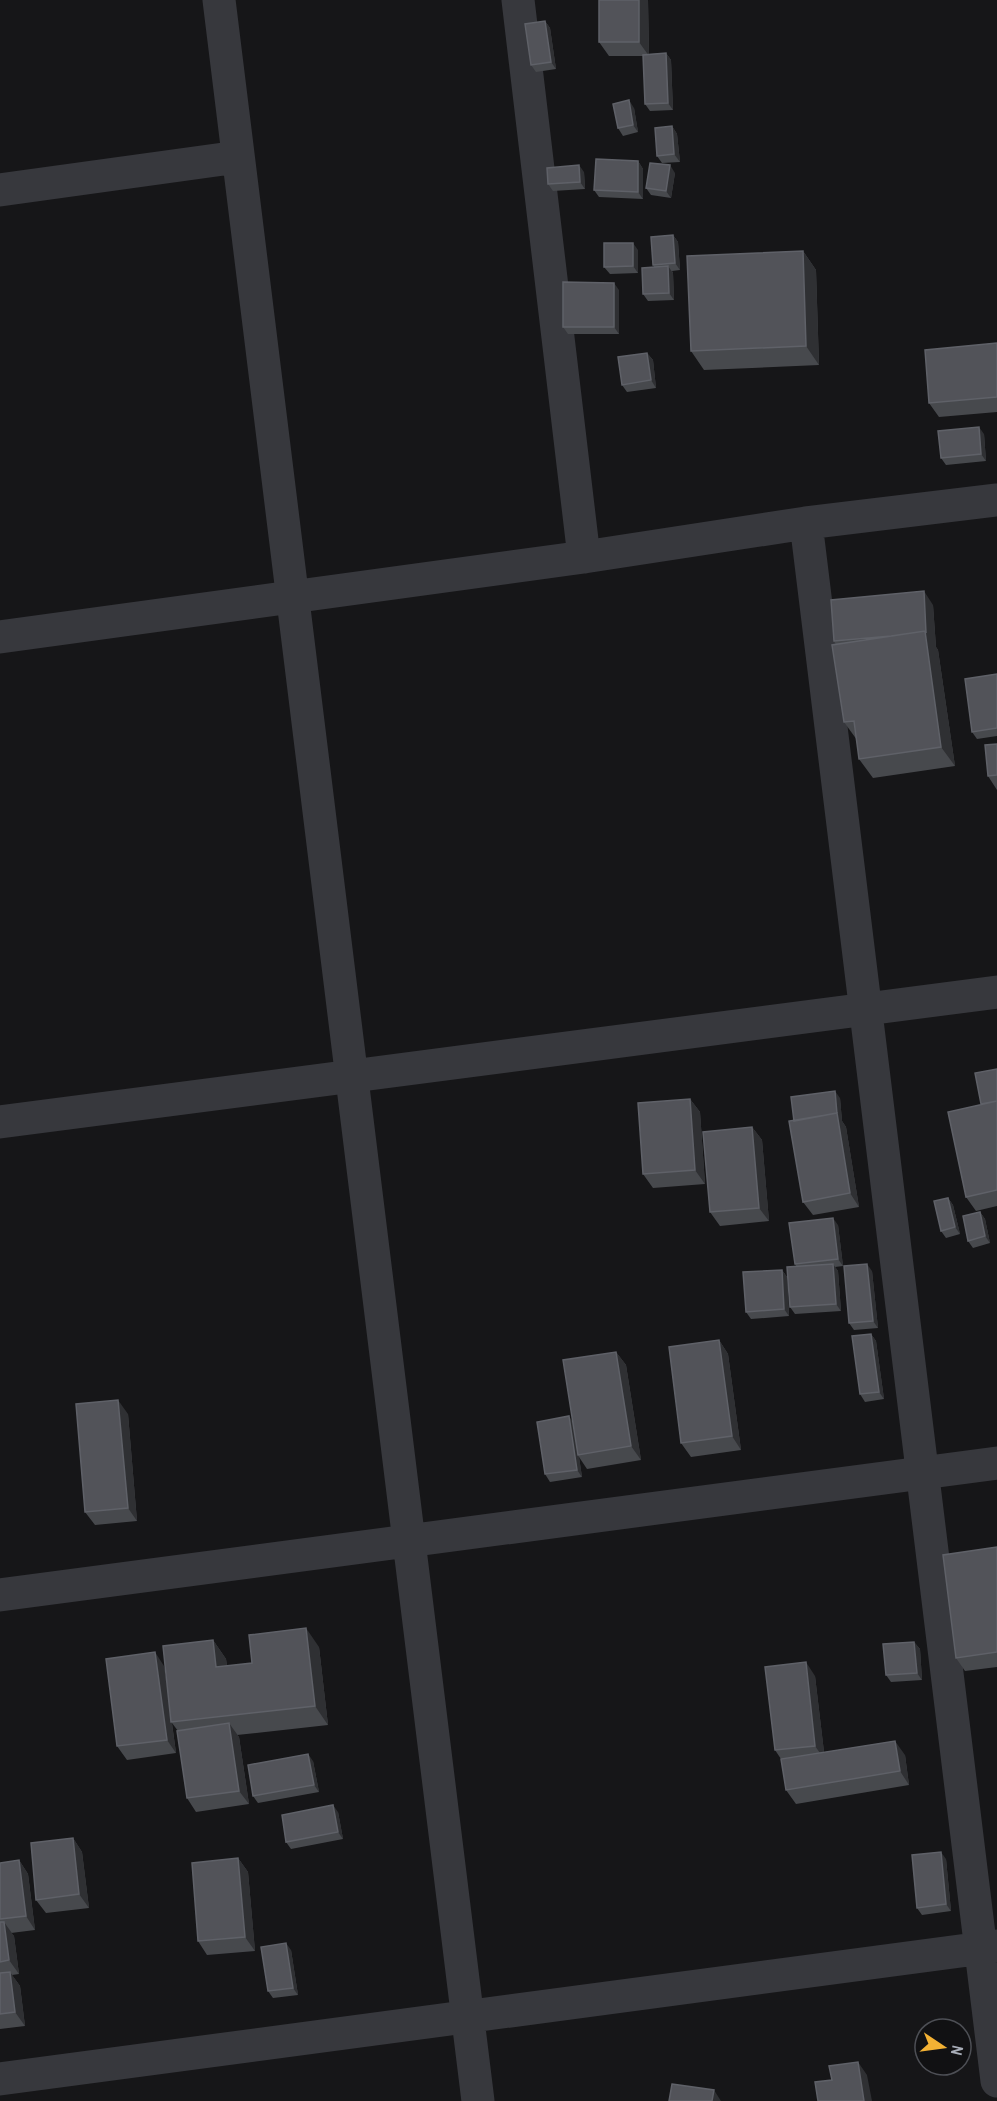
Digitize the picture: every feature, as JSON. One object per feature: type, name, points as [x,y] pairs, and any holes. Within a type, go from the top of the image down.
[{"type":"street","points":[[219,0],[478,2101]]},
{"type":"street","points":[[518,0],[584,557]]},
{"type":"street","points":[[0,190],[238,158]]},
{"type":"street","points":[[0,637],[292,595],[584,557],[806,523],[997,500]]},
{"type":"street","points":[[806,523],[922,1472],[989,1947],[997,2081]]},
{"type":"street","points":[[0,1122],[351,1074],[997,992]]},
{"type":"street","points":[[0,1595],[997,1463]]},
{"type":"street","points":[[0,2079],[989,1947]]},
{"type":"building","points":[[599,0],[639,0],[639,42],[599,42]]},
{"type":"building","points":[[545,21],[551,62],[531,65],[525,24]]},
{"type":"building","points":[[666,53],[668,103],[645,104],[643,55]]},
{"type":"building","points":[[629,100],[633,125],[618,128],[613,104]]},
{"type":"building","points":[[672,126],[674,154],[657,156],[655,128]]},
{"type":"building","points":[[596,159],[638,161],[638,192],[594,190]]},
{"type":"building","points":[[650,163],[670,165],[666,191],[646,188]]},
{"type":"building","points":[[579,165],[580,182],[548,184],[547,168]]},
{"type":"building","points":[[673,235],[675,263],[653,265],[651,237]]},
{"type":"building","points":[[604,243],[633,243],[633,266],[604,267]]},
{"type":"building","points":[[803,251],[806,346],[691,351],[687,256]]},
{"type":"building","points":[[668,266],[669,293],[643,294],[642,268]]},
{"type":"building","points":[[563,282],[614,283],[614,327],[563,327]]},
{"type":"building","points":[[997,343],[997,397],[929,403],[925,350]]},
{"type":"building","points":[[647,353],[651,380],[622,385],[618,357]]},
{"type":"building","points":[[979,427],[981,454],[941,458],[938,431]]},
{"type":"building","points":[[924,591],[926,633],[925,631],[834,641],[831,600]]},
{"type":"building","points":[[925,631],[941,747],[859,759],[854,721],[844,722],[832,645]]},
{"type":"building","points":[[997,674],[997,728],[972,732],[965,679]]},
{"type":"building","points":[[997,744],[997,775],[988,776],[985,745]]},
{"type":"building","points":[[997,1069],[997,1101],[981,1104],[975,1073]]},
{"type":"building","points":[[835,1091],[837,1113],[794,1121],[791,1097]]},
{"type":"building","points":[[690,1099],[695,1170],[643,1174],[638,1103]]},
{"type":"building","points":[[997,1101],[997,1190],[966,1197],[948,1112]]},
{"type":"building","points":[[837,1113],[850,1193],[803,1202],[789,1121]]},
{"type":"building","points":[[752,1127],[759,1208],[710,1212],[703,1132]]},
{"type":"building","points":[[948,1198],[955,1227],[941,1231],[934,1201]]},
{"type":"building","points":[[980,1212],[985,1236],[968,1241],[963,1216]]},
{"type":"building","points":[[833,1218],[838,1259],[795,1264],[789,1223]]},
{"type":"building","points":[[833,1264],[836,1304],[790,1307],[787,1267]]},
{"type":"building","points":[[867,1264],[873,1321],[849,1323],[844,1266]]},
{"type":"building","points":[[782,1270],[784,1309],[746,1312],[743,1272]]},
{"type":"building","points":[[871,1334],[879,1392],[860,1394],[852,1336]]},
{"type":"building","points":[[719,1340],[732,1436],[681,1443],[669,1347]]},
{"type":"building","points":[[616,1352],[631,1446],[578,1455],[563,1360]]},
{"type":"building","points":[[118,1400],[128,1508],[85,1512],[76,1404]]},
{"type":"building","points":[[569,1416],[577,1470],[545,1474],[537,1422]]},
{"type":"building","points":[[997,1547],[997,1652],[956,1658],[943,1555]]},
{"type":"building","points":[[306,1628],[315,1706],[171,1722],[163,1646],[213,1640],[216,1667],[252,1663],[249,1635]]},
{"type":"building","points":[[914,1642],[917,1673],[886,1675],[883,1644]]},
{"type":"building","points":[[155,1652],[167,1740],[117,1746],[106,1659]]},
{"type":"building","points":[[806,1662],[815,1746],[775,1750],[765,1667]]},
{"type":"building","points":[[229,1723],[239,1791],[187,1798],[177,1731]]},
{"type":"building","points":[[895,1741],[900,1771],[786,1790],[781,1759]]},
{"type":"building","points":[[308,1754],[314,1785],[253,1796],[248,1765]]},
{"type":"building","points":[[333,1805],[338,1832],[286,1842],[282,1815]]},
{"type":"building","points":[[73,1838],[79,1894],[36,1900],[31,1843]]},
{"type":"building","points":[[941,1852],[946,1904],[917,1908],[912,1855]]},
{"type":"building","points":[[238,1858],[245,1937],[198,1941],[192,1863]]},
{"type":"building","points":[[19,1860],[26,1916],[0,1919],[0,1863]]},
{"type":"building","points":[[0,1922],[4,1922],[9,1960],[0,1962]]},
{"type":"building","points":[[286,1943],[293,1988],[268,1991],[261,1947]]},
{"type":"building","points":[[10,1972],[15,2012],[0,2014],[0,1973]]},
{"type":"building","points":[[858,2062],[864,2101],[818,2101],[815,2082],[832,2080],[829,2066]]},
{"type":"building","points":[[672,2084],[714,2090],[712,2101],[669,2101]]}]
